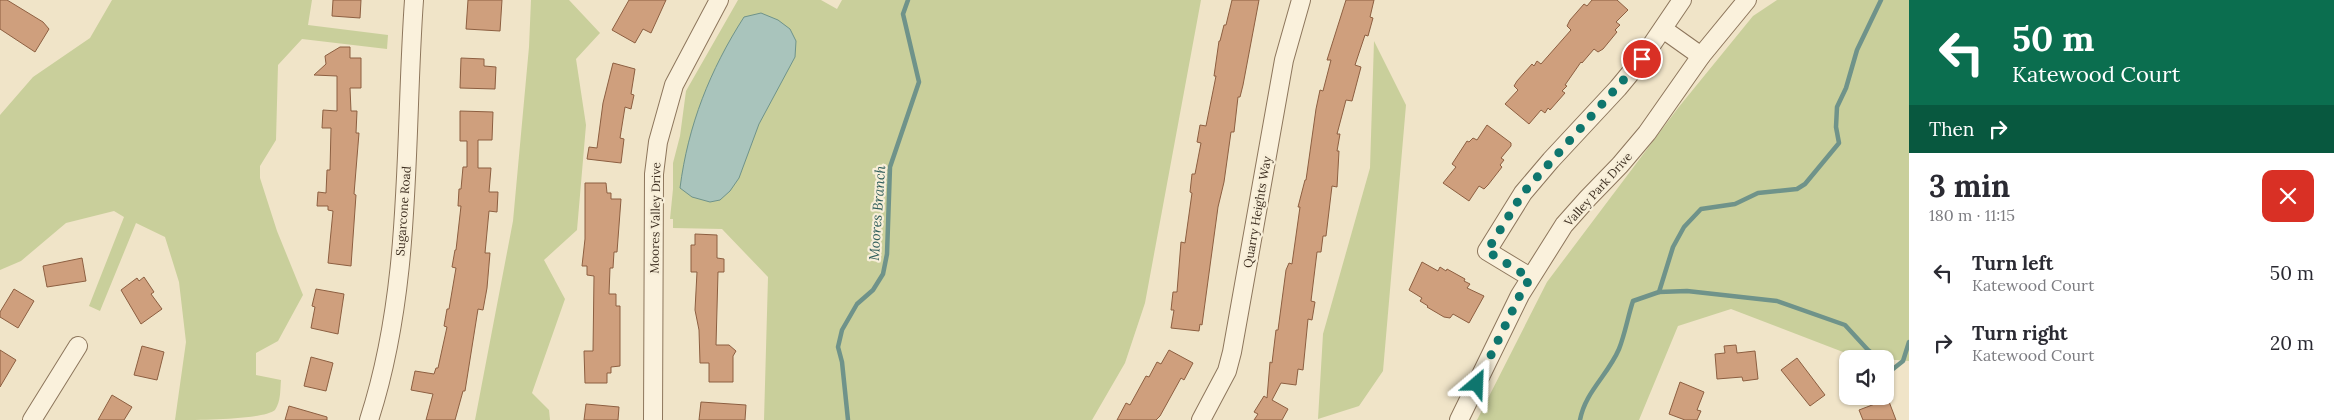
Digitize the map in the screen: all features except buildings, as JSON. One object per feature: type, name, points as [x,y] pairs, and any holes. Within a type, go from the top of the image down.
[{"type":"street","name":"Sugarcone Road","points":[[369,420],[386,353],[401,246],[414,0]]},
{"type":"street","name":"Moores Valley Drive","points":[[653,420],[654,174],[658,142],[674,85],[719,0]]},
{"type":"street","name":"Quarry Heights Way","points":[[1201,420],[1227,371],[1232,352],[1284,60],[1301,0]]},
{"type":"street","points":[[1530,278],[1487,251],[1523,193],[1618,88],[1663,29],[1682,0]]},
{"type":"street","name":"Valley Park Drive","points":[[1460,420],[1520,295],[1564,225],[1620,165],[1647,132],[1701,56],[1747,0]]},
{"type":"street","points":[[1663,29],[1701,56]]},
{"type":"street","points":[[32,420],[78,346]]},
{"type":"green space","points":[[112,0],[312,0],[308,25],[388,35],[387,49],[302,39],[278,65],[276,140],[260,166],[260,178],[277,231],[303,295],[278,341],[256,353],[256,375],[281,380],[278,403],[275,410],[268,413],[228,419],[175,420],[186,342],[179,282],[165,237],[136,223],[100,311],[89,306],[124,217],[114,211],[66,223],[21,261],[0,270],[0,115],[33,77],[90,38]]},
{"type":"green space","points":[[531,0],[569,0],[600,33],[576,59],[586,125],[577,230],[544,260],[565,299],[532,393],[549,410],[550,420],[475,420],[513,221],[529,47]]},
{"type":"green space","points":[[738,0],[821,0],[837,9],[842,0],[1201,0],[1145,303],[1125,363],[1092,420],[764,420],[768,277],[722,229],[673,228],[673,219],[670,219],[673,163],[680,136],[686,91]]},
{"type":"green space","points":[[1777,0],[1909,0],[1909,361],[1894,360],[1894,350],[1839,350],[1731,309],[1678,326],[1639,420],[1477,420],[1547,282],[1678,108],[1753,16]]},
{"type":"green space","points":[[1374,41],[1406,105],[1383,371],[1359,406],[1318,419],[1323,334],[1370,168]]},
{"type":"water","points":[[761,13],[778,20],[790,29],[796,41],[795,57],[759,124],[739,178],[730,191],[720,200],[710,202],[692,197],[680,188],[689,142],[702,99],[721,57],[744,17]]},
{"type":"waterway","name":"Moores Branch","points":[[848,420],[842,362],[838,347],[842,330],[857,304],[873,290],[883,274],[887,254],[890,167],[919,82],[903,14],[908,0]]},
{"type":"waterway","points":[[1580,420],[1587,401],[1619,349],[1633,301],[1659,292],[1673,247],[1684,227],[1701,209],[1735,204],[1758,193],[1797,189],[1805,184],[1839,143],[1836,127],[1837,107],[1846,88],[1857,50],[1881,0]]},
{"type":"waterway","points":[[1659,292],[1687,291],[1777,301],[1845,325],[1868,350]]},
{"type":"waterway","points":[[1894,368],[1903,361],[1909,342]]},
{"type":"route","points":[[1477,384],[1530,278],[1487,251],[1523,193],[1642,59]]}]
